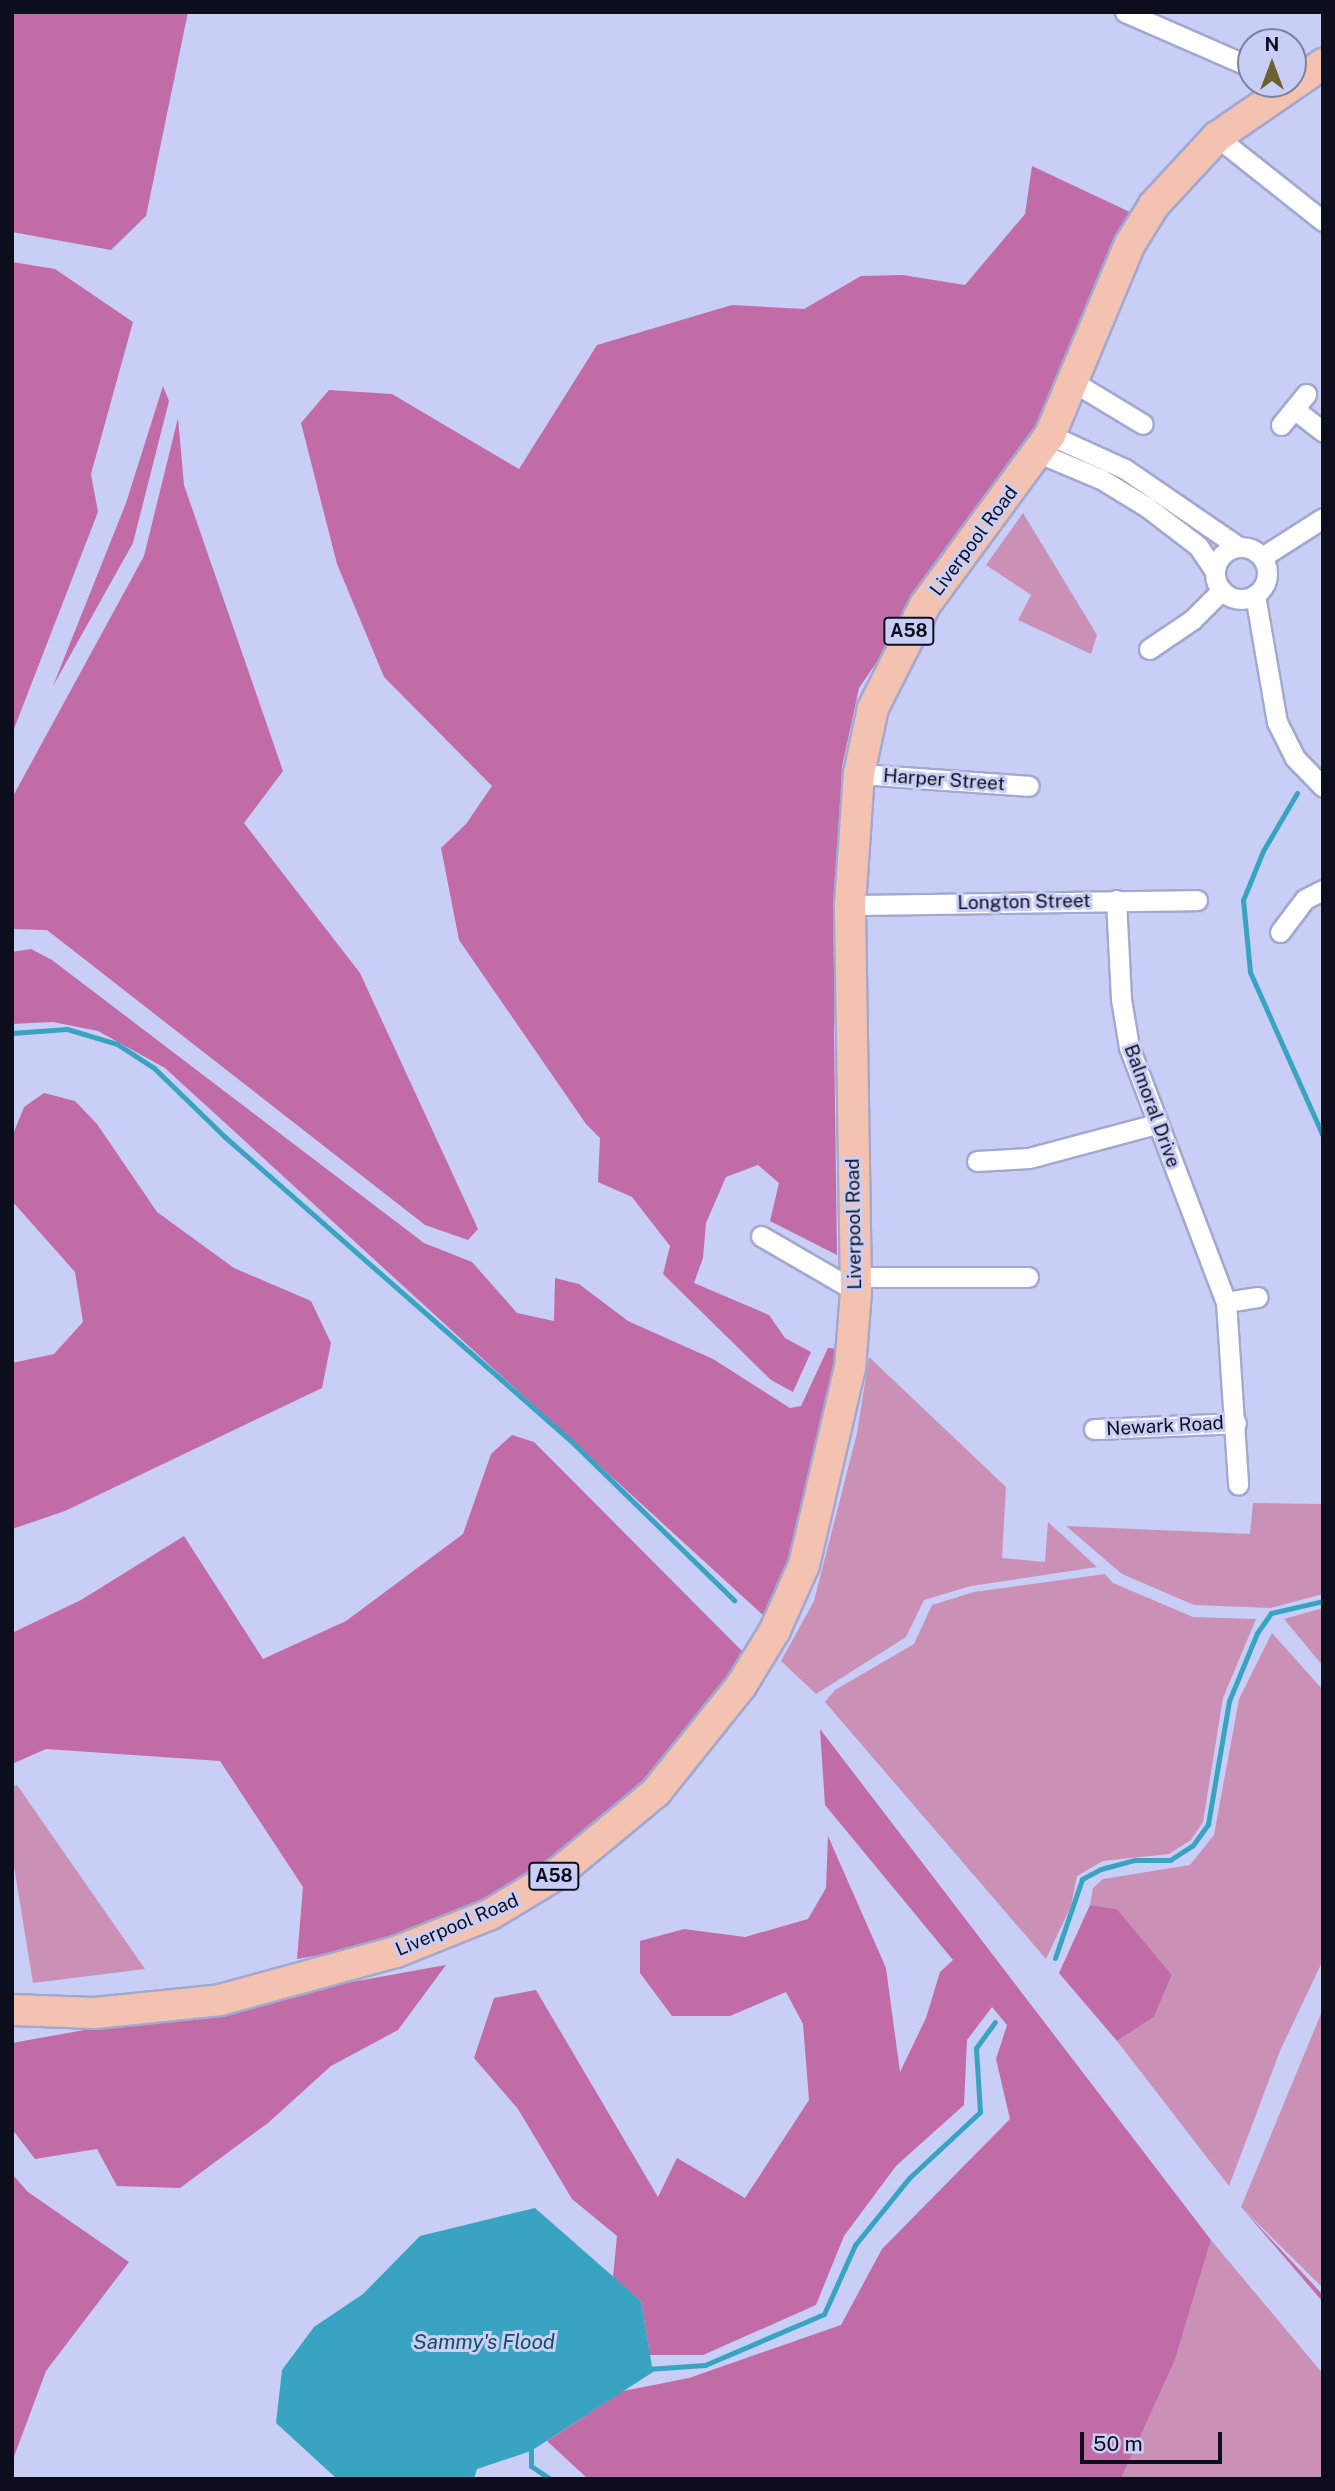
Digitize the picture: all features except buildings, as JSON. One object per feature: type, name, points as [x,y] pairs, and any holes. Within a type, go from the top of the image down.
[{"type":"main road","name":"Liverpool Road","points":[[1307,74],[1323,64]]},
{"type":"main road","name":"Liverpool Road","points":[[12,2010],[95,2013],[181,2007],[349,1966],[491,1914],[557,1874],[622,1823],[671,1776],[712,1727],[741,1686],[792,1596],[816,1528],[844,1408],[856,1284],[850,905],[859,774],[873,708],[906,637],[1044,444],[1075,383],[1130,244],[1154,205],[1217,137],[1271,98]]},
{"type":"street","points":[[1125,12],[1237,61]]},
{"type":"street","points":[[1217,137],[1323,221]]},
{"type":"street","points":[[1075,383],[1143,424]]},
{"type":"street","points":[[1281,425],[1300,401],[1323,432]]},
{"type":"street","points":[[1044,444],[1125,470],[1239,547],[1262,556]]},
{"type":"street","points":[[1044,444],[1147,507],[1198,546],[1218,581],[1234,598],[1255,595],[1266,582],[1262,556]]},
{"type":"street","points":[[1262,556],[1323,517]]},
{"type":"street","points":[[1149,649],[1192,620],[1218,581],[1220,558],[1239,547]]},
{"type":"street","points":[[1255,595],[1277,722],[1295,758],[1323,787]]},
{"type":"street","name":"Harper Street","points":[[859,774],[1029,786]]},
{"type":"street","points":[[1280,932],[1305,900],[1323,890]]},
{"type":"street","name":"Balmoral Drive","points":[[1116,900],[1123,1023],[1136,1073],[1226,1302],[1238,1485]]},
{"type":"street","name":"Longton Street","points":[[850,905],[1197,900]]},
{"type":"street","points":[[977,1161],[1029,1158],[1156,1124]]},
{"type":"street","points":[[761,1236],[856,1284],[1028,1277]]},
{"type":"street","points":[[1226,1302],[1258,1297]]},
{"type":"street","name":"Newark Road","points":[[1094,1429],[1236,1423]]},
{"type":"shaded area","points":[[12,12],[188,12],[146,216],[111,250],[12,232]]},
{"type":"shaded area","points":[[1032,166],[1132,213],[1100,277],[1047,413],[859,688],[842,767],[834,1030],[837,1255],[770,1221],[779,1183],[758,1165],[726,1177],[706,1223],[703,1258],[694,1283],[769,1315],[785,1338],[811,1352],[793,1392],[771,1380],[663,1274],[670,1246],[632,1197],[598,1182],[600,1138],[586,1124],[459,940],[441,848],[466,824],[492,786],[384,677],[337,564],[301,423],[329,390],[392,394],[519,469],[597,345],[732,305],[804,309],[861,276],[903,275],[965,285],[1025,214]]},
{"type":"shaded area","points":[[12,262],[55,269],[133,322],[91,474],[98,512],[12,734]]},
{"type":"shaded area","points":[[163,386],[169,401],[133,543],[53,686],[126,503]]},
{"type":"shaded area","points":[[178,418],[184,485],[283,771],[244,823],[360,973],[478,1229],[468,1240],[425,1225],[47,930],[12,929],[12,798],[144,556]]},
{"type":"shaded area","points":[[1023,513],[1097,635],[1091,654],[1018,620],[1031,595],[986,565]]},
{"type":"shaded area","points":[[31,949],[52,960],[424,1243],[472,1262],[517,1313],[554,1321],[555,1278],[579,1284],[628,1321],[713,1359],[790,1408],[801,1406],[828,1348],[841,1349],[798,1535],[765,1617],[165,1068],[98,1031],[53,1022],[12,1024],[12,952]]},
{"type":"shaded area","points":[[44,1093],[75,1101],[97,1124],[157,1212],[234,1268],[311,1301],[331,1343],[322,1388],[65,1511],[12,1529],[12,1363],[54,1354],[83,1322],[75,1272],[12,1201],[12,1137],[24,1107]]},
{"type":"shaded area","points":[[869,1357],[1006,1487],[1002,1558],[1045,1562],[1048,1522],[1097,1567],[971,1586],[924,1600],[906,1637],[816,1694],[781,1661],[814,1601],[857,1433]]},
{"type":"shaded area","points":[[512,1435],[534,1442],[746,1655],[684,1744],[611,1828],[499,1900],[382,1944],[297,1959],[303,1887],[220,1761],[46,1749],[12,1764],[12,1633],[81,1600],[184,1536],[263,1659],[346,1621],[463,1534],[491,1454]]},
{"type":"shaded area","points":[[1253,1503],[1323,1504],[1323,1594],[1271,1608],[1194,1605],[1122,1574],[1066,1526],[1250,1534]]},
{"type":"shaded area","points":[[1105,1574],[1113,1583],[1193,1617],[1256,1619],[1223,1698],[1203,1822],[1191,1840],[1169,1854],[1103,1861],[1077,1876],[1071,1906],[1046,1959],[825,1702],[835,1690],[914,1644],[932,1605],[974,1592]]},
{"type":"shaded area","points":[[1323,1608],[1323,1666],[1284,1619]]},
{"type":"shaded area","points":[[1272,1633],[1323,1690],[1323,1960],[1280,2051],[1229,2186],[1117,2041],[1154,2017],[1172,1975],[1117,1909],[1090,1905],[1093,1888],[1103,1879],[1190,1865],[1214,1835],[1239,1699]]},
{"type":"shaded area","points":[[820,1729],[1211,2240],[1175,2360],[1121,2479],[588,2479],[547,2441],[623,2391],[689,2378],[841,2325],[882,2249],[1010,2119],[996,2059],[1007,2025],[992,2007],[967,2040],[964,2105],[896,2166],[844,2236],[816,2305],[703,2355],[650,2355],[641,2301],[613,2277],[617,2236],[572,2199],[518,2109],[474,2058],[494,1998],[536,1990],[658,2197],[677,2158],[745,2198],[809,2100],[803,2024],[786,1992],[730,2016],[672,2016],[640,1973],[640,1941],[684,1929],[745,1937],[808,1919],[826,1888],[828,1836],[886,1968],[900,2072],[926,2018],[940,1972],[953,1960],[825,1805]]},
{"type":"shaded area","points":[[17,1785],[145,1969],[33,1983],[12,1854],[12,1787]]},
{"type":"shaded area","points":[[1090,1905],[1117,1909],[1172,1975],[1154,2017],[1117,2041],[1059,1973]]},
{"type":"shaded area","points":[[446,1965],[398,2030],[331,2066],[268,2123],[180,2188],[117,2186],[97,2149],[35,2159],[12,2129],[12,2043]]},
{"type":"shaded area","points":[[1323,2009],[1323,2288],[1241,2207]]},
{"type":"shaded area","points":[[12,2174],[28,2192],[129,2262],[46,2371],[12,2462]]},
{"type":"shaded area","points":[[1241,2207],[1323,2295],[1323,2302]]},
{"type":"shaded area","points":[[1211,2240],[1323,2374],[1323,2479],[1121,2479],[1175,2360]]},
{"type":"water","name":"Sammy's Flood","points":[[535,2208],[641,2301],[653,2372],[531,2451],[477,2469],[474,2479],[337,2479],[276,2423],[282,2370],[314,2327],[363,2294],[420,2236]]},
{"type":"waterway","points":[[1297,793],[1263,851],[1243,900],[1250,972],[1323,1136]]},
{"type":"waterway","points":[[12,1033],[67,1029],[117,1044],[154,1068],[225,1137],[571,1441],[734,1600]]},
{"type":"waterway","points":[[1055,1958],[1082,1879],[1101,1869],[1135,1860],[1170,1860],[1193,1845],[1208,1824],[1229,1701],[1257,1633],[1271,1613],[1323,1601]]},
{"type":"waterway","points":[[647,2369],[705,2365],[824,2314],[855,2245],[909,2178],[980,2112],[976,2048],[995,2022]]},
{"type":"waterway","points":[[531,2447],[531,2466],[550,2479]]}]
